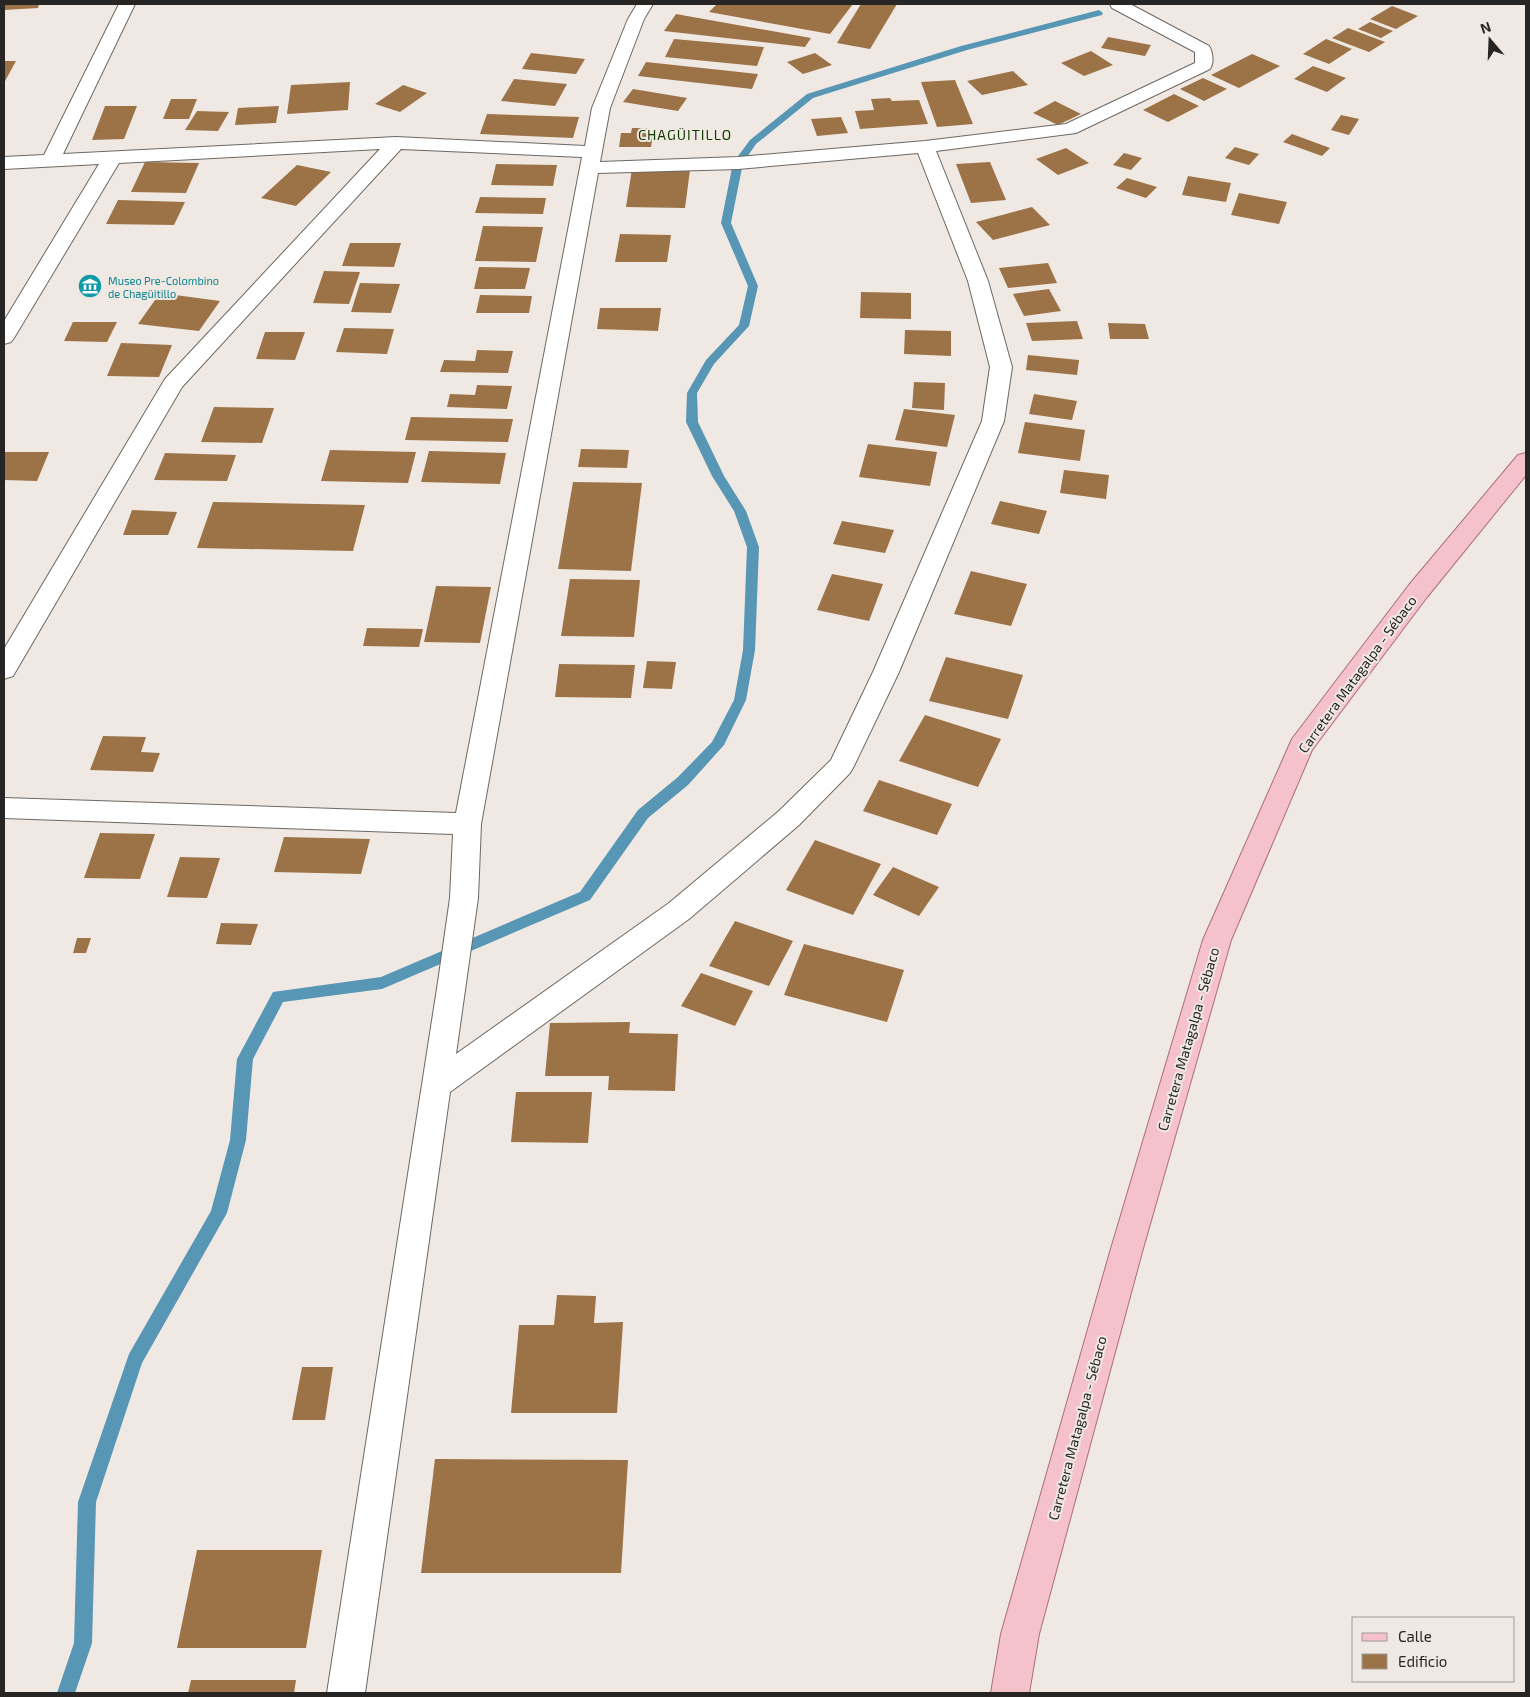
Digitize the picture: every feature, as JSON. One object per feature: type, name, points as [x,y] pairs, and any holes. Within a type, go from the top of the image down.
[{"type":"main road","name":"Carretera Matagalpa - Sébaco","points":[[1010,1693],[1026,1615],[1126,1252],[1217,940],[1301,746],[1418,591],[1526,460]]},
{"type":"street","points":[[50,162],[127,4]]},
{"type":"street","points":[[346,1693],[453,982],[464,898],[468,824],[600,108],[636,19],[645,4]]},
{"type":"street","points":[[4,163],[396,143],[591,160],[738,163],[925,148],[1070,130],[1204,65],[1203,50],[1118,4]]},
{"type":"street","points":[[4,670],[172,384],[396,143]]},
{"type":"street","points":[[436,1085],[679,911],[789,818],[841,766],[886,672],[993,421],[1001,367],[978,281],[925,148]]},
{"type":"street","points":[[4,338],[112,158]]},
{"type":"street","points":[[4,808],[468,824]]},
{"type":"building","points":[[5,4],[39,4],[38,8],[4,10]]},
{"type":"building","points":[[717,4],[853,4],[830,34],[709,12]]},
{"type":"building","points":[[861,4],[897,4],[870,49],[837,43]]},
{"type":"building","points":[[1392,6],[1418,16],[1396,29],[1370,19]]},
{"type":"building","points":[[676,14],[811,38],[805,47],[664,31]]},
{"type":"building","points":[[1370,22],[1393,31],[1381,38],[1358,29]]},
{"type":"building","points":[[1348,28],[1385,42],[1369,52],[1332,38]]},
{"type":"building","points":[[1108,37],[1151,45],[1145,56],[1101,48]]},
{"type":"building","points":[[674,39],[764,47],[757,66],[665,57]]},
{"type":"building","points":[[1326,39],[1352,49],[1329,64],[1303,54]]},
{"type":"building","points":[[1091,51],[1113,65],[1084,76],[1061,63]]},
{"type":"building","points":[[531,53],[585,59],[576,74],[522,69]]},
{"type":"building","points":[[815,53],[832,65],[803,74],[787,62]]},
{"type":"building","points":[[1252,54],[1280,66],[1239,88],[1211,75]]},
{"type":"building","points":[[4,61],[16,61],[4,83]]},
{"type":"building","points":[[646,62],[758,74],[752,89],[638,76]]},
{"type":"building","points":[[1313,66],[1346,78],[1327,92],[1294,79]]},
{"type":"building","points":[[1013,71],[1028,85],[982,95],[967,81]]},
{"type":"building","points":[[1203,78],[1227,89],[1204,101],[1180,89]]},
{"type":"building","points":[[514,79],[567,84],[555,106],[501,101]]},
{"type":"building","points":[[955,80],[973,124],[937,127],[921,82]]},
{"type":"building","points":[[350,82],[348,110],[287,114],[291,85]]},
{"type":"building","points":[[403,85],[427,93],[400,112],[375,104]]},
{"type":"building","points":[[633,89],[687,98],[678,111],[623,102]]},
{"type":"building","points":[[1174,94],[1199,106],[1168,122],[1143,110]]},
{"type":"building","points":[[890,98],[892,101],[919,100],[928,124],[860,129],[855,111],[874,110],[871,99]]},
{"type":"building","points":[[171,99],[197,99],[189,119],[163,119]]},
{"type":"building","points":[[1055,101],[1081,114],[1058,125],[1033,113]]},
{"type":"building","points":[[105,106],[137,106],[124,139],[92,140]]},
{"type":"building","points":[[279,106],[276,123],[235,125],[238,108]]},
{"type":"building","points":[[197,111],[229,112],[218,131],[185,130]]},
{"type":"building","points":[[487,114],[579,117],[573,138],[480,134]]},
{"type":"building","points":[[1341,115],[1359,119],[1349,135],[1331,130]]},
{"type":"building","points":[[841,117],[848,133],[817,136],[811,119]]},
{"type":"building","points":[[632,128],[647,128],[646,134],[653,134],[651,147],[619,147],[621,133],[631,133]]},
{"type":"building","points":[[1292,134],[1330,148],[1322,156],[1283,142]]},
{"type":"building","points":[[1235,147],[1259,154],[1249,165],[1225,158]]},
{"type":"building","points":[[1066,148],[1089,163],[1058,175],[1036,159]]},
{"type":"building","points":[[1124,153],[1142,158],[1131,170],[1113,165]]},
{"type":"building","points":[[145,162],[199,163],[186,193],[131,192]]},
{"type":"building","points":[[990,162],[1006,200],[971,203],[956,164]]},
{"type":"building","points":[[496,164],[557,165],[553,186],[491,185]]},
{"type":"building","points":[[297,165],[331,172],[296,206],[261,198]]},
{"type":"building","points":[[632,169],[690,170],[685,208],[626,207]]},
{"type":"building","points":[[1188,176],[1231,183],[1226,202],[1182,195]]},
{"type":"building","points":[[1127,178],[1157,187],[1146,198],[1116,188]]},
{"type":"building","points":[[1239,193],[1287,202],[1279,224],[1231,215]]},
{"type":"building","points":[[480,197],[546,198],[543,214],[475,213]]},
{"type":"building","points":[[118,200],[185,202],[174,225],[106,224]]},
{"type":"building","points":[[1032,207],[1050,225],[993,240],[976,222]]},
{"type":"building","points":[[483,226],[543,227],[536,262],[475,261]]},
{"type":"building","points":[[620,234],[671,235],[667,262],[615,262]]},
{"type":"building","points":[[350,243],[401,243],[394,267],[342,266]]},
{"type":"building","points":[[1048,263],[1057,283],[1008,288],[999,268]]},
{"type":"building","points":[[479,267],[530,268],[525,289],[474,289]]},
{"type":"building","points":[[324,271],[360,272],[349,304],[313,303]]},
{"type":"building","points":[[360,283],[400,284],[391,313],[351,312]]},
{"type":"building","points":[[1049,289],[1061,311],[1024,316],[1013,294]]},
{"type":"building","points":[[861,292],[911,293],[911,319],[860,318]]},
{"type":"building","points":[[160,293],[220,301],[199,331],[138,324]]},
{"type":"building","points":[[480,295],[532,296],[529,313],[476,313]]},
{"type":"building","points":[[600,308],[661,308],[658,331],[597,329]]},
{"type":"building","points":[[1077,321],[1083,339],[1032,341],[1026,323]]},
{"type":"building","points":[[73,322],[117,322],[107,342],[64,341]]},
{"type":"building","points":[[1108,323],[1145,324],[1149,339],[1110,339]]},
{"type":"building","points":[[344,328],[394,329],[387,354],[336,352]]},
{"type":"building","points":[[905,330],[951,331],[951,356],[904,354]]},
{"type":"building","points":[[265,332],[305,332],[295,360],[256,359]]},
{"type":"building","points":[[121,343],[172,345],[159,377],[107,376]]},
{"type":"building","points":[[477,350],[513,351],[508,373],[440,372],[444,360],[475,361]]},
{"type":"building","points":[[1028,355],[1079,360],[1077,375],[1026,370]]},
{"type":"building","points":[[914,382],[945,383],[944,410],[912,408]]},
{"type":"building","points":[[477,385],[512,386],[507,409],[447,407],[450,394],[475,395]]},
{"type":"building","points":[[1034,394],[1077,401],[1072,420],[1029,414]]},
{"type":"building","points":[[214,407],[274,408],[262,443],[201,442]]},
{"type":"building","points":[[904,409],[955,415],[947,447],[895,440]]},
{"type":"building","points":[[411,417],[513,419],[508,442],[405,440]]},
{"type":"building","points":[[1025,422],[1085,430],[1080,461],[1018,453]]},
{"type":"building","points":[[868,444],[937,452],[930,486],[859,477]]},
{"type":"building","points":[[581,449],[629,450],[627,468],[578,467]]},
{"type":"building","points":[[330,450],[416,452],[408,483],[321,481]]},
{"type":"building","points":[[429,451],[506,453],[500,484],[421,482]]},
{"type":"building","points":[[4,452],[49,452],[37,481],[4,480]]},
{"type":"building","points":[[165,453],[236,455],[227,481],[154,480]]},
{"type":"building","points":[[1064,470],[1109,475],[1106,499],[1060,493]]},
{"type":"building","points":[[573,482],[642,483],[631,571],[558,569]]},
{"type":"building","points":[[1000,501],[1047,511],[1039,534],[991,524]]},
{"type":"building","points":[[213,502],[365,505],[353,551],[197,548]]},
{"type":"building","points":[[132,510],[177,512],[168,535],[123,535]]},
{"type":"building","points":[[842,521],[894,530],[885,553],[833,544]]},
{"type":"building","points":[[971,571],[1027,584],[1011,626],[954,614]]},
{"type":"building","points":[[832,574],[883,584],[869,621],[817,610]]},
{"type":"building","points":[[570,579],[640,580],[634,637],[561,636]]},
{"type":"building","points":[[436,586],[491,587],[480,643],[424,642]]},
{"type":"building","points":[[367,628],[423,629],[419,647],[363,646]]},
{"type":"building","points":[[946,657],[1023,675],[1008,719],[929,701]]},
{"type":"building","points":[[647,661],[676,662],[672,689],[643,688]]},
{"type":"building","points":[[559,664],[635,665],[631,698],[555,697]]},
{"type":"building","points":[[925,715],[1001,739],[978,787],[899,761]]},
{"type":"building","points":[[103,736],[146,737],[141,752],[160,753],[153,772],[90,770]]},
{"type":"building","points":[[879,780],[952,804],[937,835],[863,811]]},
{"type":"building","points":[[100,833],[155,834],[140,879],[84,878]]},
{"type":"building","points":[[284,837],[370,839],[361,874],[274,872]]},
{"type":"building","points":[[815,840],[881,864],[853,915],[786,890]]},
{"type":"building","points":[[180,857],[220,858],[207,898],[167,897]]},
{"type":"building","points":[[893,867],[939,887],[919,916],[873,895]]},
{"type":"building","points":[[735,921],[793,941],[769,986],[709,966]]},
{"type":"building","points":[[221,923],[258,924],[251,945],[216,944]]},
{"type":"building","points":[[77,938],[91,938],[86,953],[73,953]]},
{"type":"building","points":[[804,944],[904,970],[887,1022],[784,995]]},
{"type":"building","points":[[701,973],[753,991],[735,1026],[681,1006]]},
{"type":"building","points":[[630,1022],[629,1033],[678,1034],[675,1091],[608,1090],[609,1076],[545,1076],[550,1023]]},
{"type":"building","points":[[516,1092],[592,1092],[588,1143],[511,1142]]},
{"type":"building","points":[[557,1295],[596,1296],[594,1323],[623,1322],[617,1413],[511,1413],[519,1325],[554,1325]]},
{"type":"building","points":[[302,1367],[333,1367],[325,1420],[292,1420]]},
{"type":"building","points":[[435,1459],[628,1460],[621,1573],[421,1573]]},
{"type":"building","points":[[197,1550],[322,1550],[306,1648],[177,1648]]},
{"type":"building","points":[[191,1680],[296,1680],[294,1693],[188,1693]]},
{"type":"waterway","points":[[66,1693],[83,1643],[87,1502],[135,1360],[219,1213],[238,1140],[245,1059],[278,996],[382,983],[585,896],[643,814],[683,781],[717,745],[740,700],[749,650],[753,547],[740,511],[718,476],[692,422],[692,393],[710,362],[744,326],[753,286],[726,223],[738,163],[753,142],[810,96],[964,48],[1099,13]]},
{"type":"place","name":"Museo Pre-Colombino de Chagüitillo","points":[[90,286]]},
{"type":"district","name":"CHAGÜITILLO","points":[[685,134]]}]
